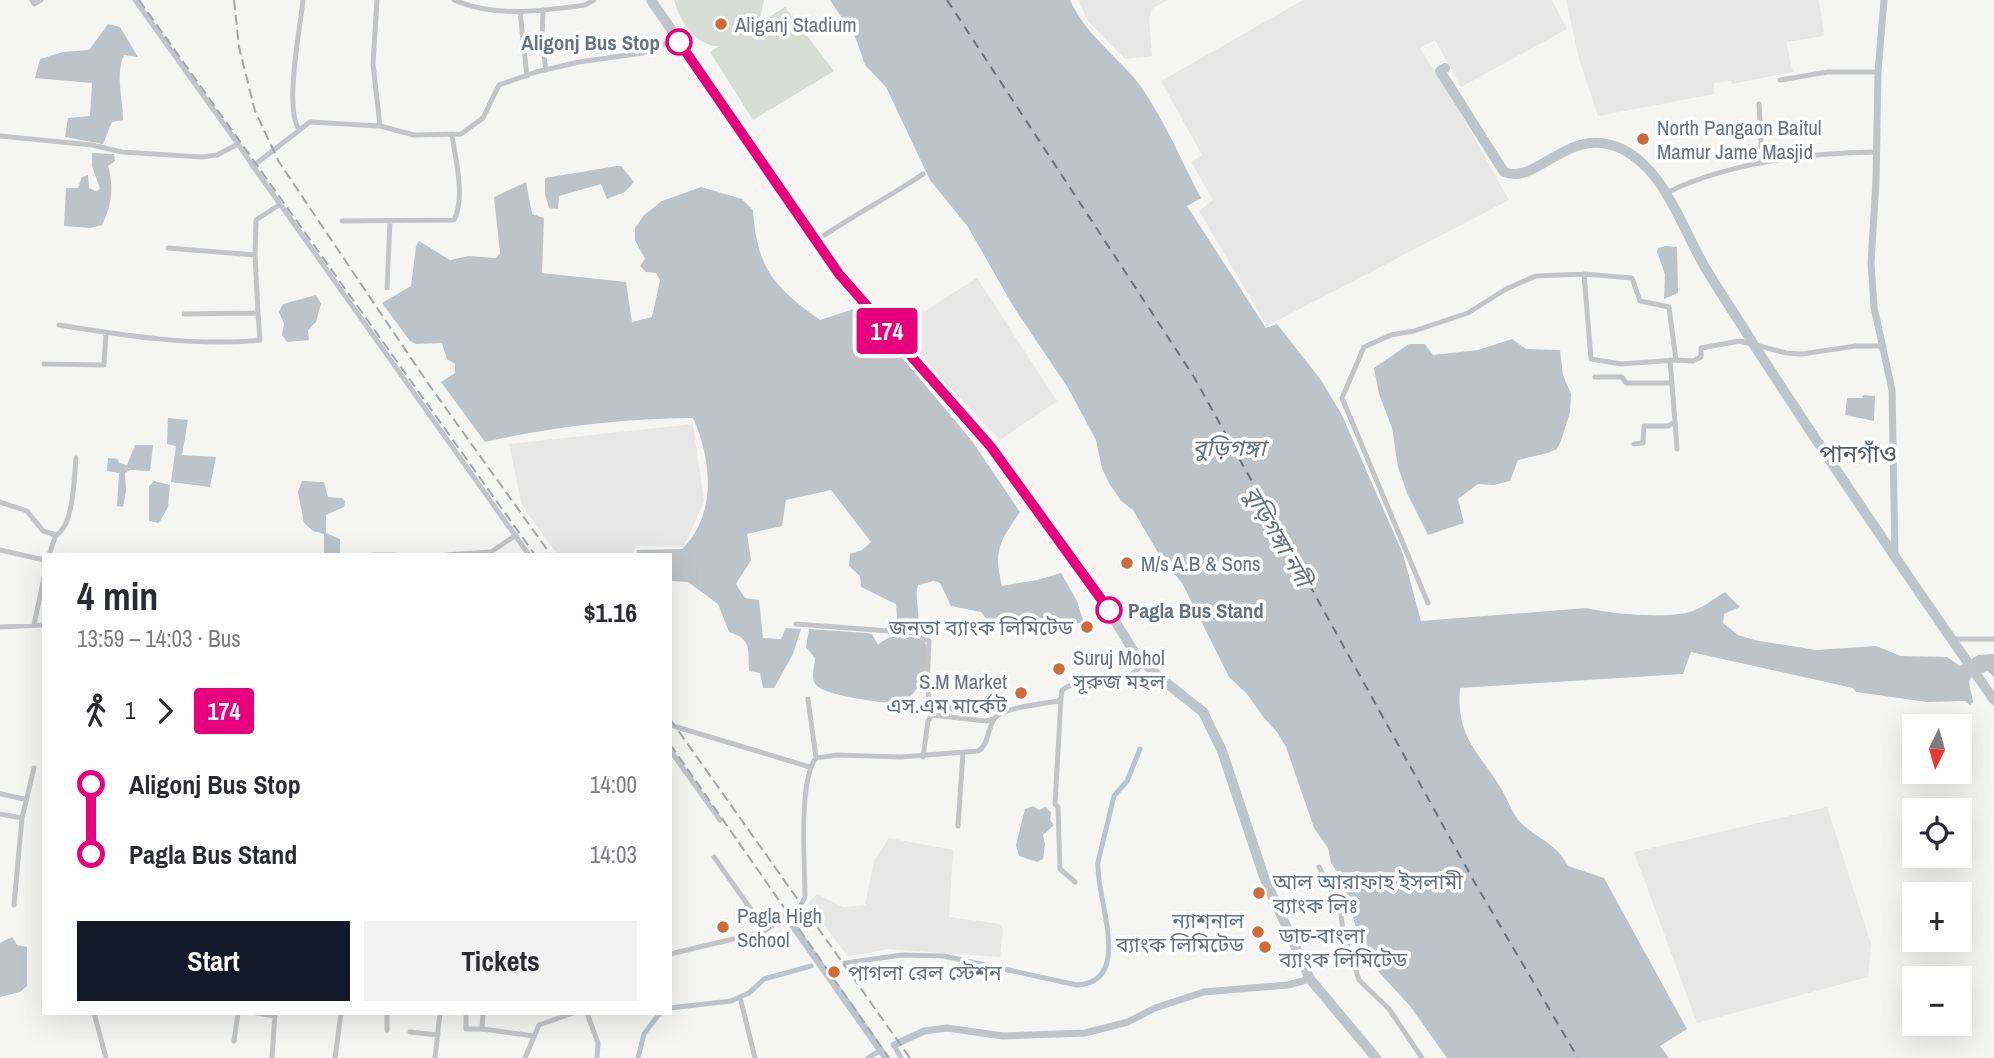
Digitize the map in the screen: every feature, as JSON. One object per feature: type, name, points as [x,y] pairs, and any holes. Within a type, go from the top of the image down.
[{"type":"highway","points":[[651,0],[839,274],[991,447],[1099,595],[1144,663],[1203,712],[1222,751],[1264,877],[1310,979],[1376,1058]]},
{"type":"highway","points":[[1589,141],[1569,147],[1524,173],[1510,175],[1504,172],[1440,71],[1446,68],[1503,164],[1510,169],[1528,167],[1565,146],[1589,141],[1604,141],[1624,148],[1643,161],[1666,193],[1705,268],[1754,344],[1895,558],[1994,701]]},
{"type":"street","points":[[32,0],[34,4],[41,0]]},
{"type":"street","points":[[135,0],[528,553]]},
{"type":"street","points":[[299,128],[295,121],[295,81],[303,0]]},
{"type":"street","points":[[377,0],[373,64],[380,126]]},
{"type":"street","points":[[454,0],[465,5],[512,14],[585,5],[594,0]]},
{"type":"street","points":[[1884,0],[1878,72],[1871,263],[1874,307],[1884,346],[1894,413],[1895,558]]},
{"type":"street","points":[[543,10],[542,42],[546,70]]},
{"type":"street","points":[[520,12],[527,76]]},
{"type":"street","points":[[253,166],[310,122],[380,126],[414,135],[461,134],[483,118],[499,85],[546,70],[643,53],[677,39]]},
{"type":"street","points":[[1780,80],[1828,72],[1878,72]]},
{"type":"street","points":[[1759,104],[1762,163]]},
{"type":"street","points":[[342,221],[455,219],[458,208],[458,180],[452,134]]},
{"type":"street","points":[[0,136],[92,145],[122,152],[202,157],[218,155],[238,144]]},
{"type":"street","points":[[1666,193],[1728,168],[1847,152],[1877,152]]},
{"type":"street","points":[[817,241],[847,218],[900,190],[923,174]]},
{"type":"street","points":[[59,325],[106,333],[238,342],[260,340],[255,255],[256,220],[279,205]]},
{"type":"street","points":[[387,288],[390,221]]},
{"type":"street","points":[[168,248],[255,255]]},
{"type":"street","points":[[1584,274],[1591,359],[1621,364],[1693,360],[1701,357],[1701,348],[1740,341],[1786,354],[1850,349],[1856,346],[1884,346]]},
{"type":"street","points":[[1428,603],[1342,397],[1364,347],[1391,335],[1414,331],[1468,313],[1506,289],[1536,276],[1584,274],[1632,278],[1640,301],[1669,307],[1676,449]]},
{"type":"street","points":[[184,314],[258,313]]},
{"type":"street","points":[[44,364],[104,365],[106,333]]},
{"type":"street","points":[[1595,377],[1622,377],[1626,383],[1672,383]]},
{"type":"street","points":[[1634,444],[1643,443],[1644,426],[1668,426],[1675,422]]},
{"type":"street","points":[[0,502],[27,511],[43,531],[56,535],[61,533],[66,522],[76,458]]},
{"type":"street","points":[[50,553],[56,535]]},
{"type":"street","points":[[476,553],[491,552],[516,535]]},
{"type":"street","points":[[0,550],[42,560]]},
{"type":"street","points":[[34,625],[42,587]]},
{"type":"street","points":[[796,624],[915,633],[929,640],[927,686],[932,715],[928,721],[923,757]]},
{"type":"street","points":[[0,627],[42,625]]},
{"type":"street","points":[[1954,643],[1994,639]]},
{"type":"street","points":[[1075,882],[1060,869],[1062,848],[1058,807],[1055,804],[1061,698],[1065,687],[1123,678],[1131,675],[1144,663]]},
{"type":"street","points":[[932,715],[986,721],[1012,709],[1061,698]]},
{"type":"street","points":[[672,954],[763,932],[779,924],[800,907],[805,897],[805,802],[810,767],[816,758],[808,699]]},
{"type":"street","points":[[816,758],[837,755],[923,757],[982,749],[994,719]]},
{"type":"street","points":[[672,726],[810,767]]},
{"type":"street","points":[[672,753],[720,820]]},
{"type":"street","points":[[958,826],[962,753]]},
{"type":"street","points":[[14,905],[24,799],[33,768]]},
{"type":"street","points":[[1,794],[24,799]]},
{"type":"street","points":[[0,814],[22,818]]},
{"type":"street","points":[[714,858],[755,915],[763,932]]},
{"type":"street","points":[[1319,867],[1340,906],[1343,930],[1359,980],[1389,1009],[1422,1058]]},
{"type":"street","points":[[786,916],[886,1058]]},
{"type":"street","points":[[901,1058],[894,1045],[924,1031],[947,1028],[1003,1035],[1085,1033],[1128,1022],[1155,1008],[1204,992],[1288,985],[1310,979]]},
{"type":"street","points":[[741,1001],[755,1058]]},
{"type":"street","points":[[95,1015],[106,1058]]},
{"type":"street","points":[[234,1041],[238,1015]]},
{"type":"street","points":[[272,1058],[275,1015]]},
{"type":"street","points":[[335,1058],[341,1015]]},
{"type":"street","points":[[387,1015],[387,1030]]},
{"type":"street","points":[[436,1058],[439,1015]]},
{"type":"street","points":[[466,1015],[466,1029],[534,1035]]},
{"type":"street","points":[[482,1029],[484,1015]]},
{"type":"street","points":[[525,1058],[539,1026],[567,1015]]},
{"type":"street","points":[[588,1015],[598,1044],[597,1058]]},
{"type":"street","points":[[410,1032],[438,1035]]},
{"type":"street","points":[[868,1058],[881,1050]]},
{"type":"shaded area","points":[[674,0],[764,0],[759,23],[785,7],[834,71],[753,120],[710,52],[719,46],[703,42],[690,31]]},
{"type":"shaded area","points":[[1078,0],[1168,0],[1152,9],[1149,18],[1152,56],[1125,59],[1088,21]]},
{"type":"shaded area","points":[[1303,0],[1552,0],[1567,29],[1461,87],[1435,40],[1420,48],[1509,200],[1267,326],[1199,211],[1213,200],[1191,162],[1202,155],[1161,81]]},
{"type":"shaded area","points":[[1566,0],[1819,0],[1824,36],[1786,42],[1793,72],[1732,84],[1731,81],[1714,83],[1714,94],[1598,116],[1579,59]]},
{"type":"shaded area","points":[[977,278],[1057,401],[1000,440],[895,330]]},
{"type":"shaded area","points":[[693,424],[704,501],[684,547],[636,546],[634,553],[557,553],[522,506],[509,444]]},
{"type":"shaded area","points":[[1827,807],[1871,944],[1868,977],[1697,1023],[1634,852]]},
{"type":"shaded area","points":[[889,838],[953,850],[949,917],[1000,924],[1003,930],[1000,957],[888,949],[848,957],[808,903],[817,894],[843,907],[865,905],[874,861]]},
{"type":"water","name":"বুড়িগঙ্গা","points":[[830,0],[1070,0],[1083,22],[1135,79],[1153,106],[1201,198],[1187,206],[1266,328],[1277,324],[1321,380],[1342,415],[1403,554],[1421,621],[1586,608],[1636,615],[1686,613],[1725,592],[1740,607],[1724,614],[1723,623],[1738,635],[1754,640],[1816,650],[1876,646],[1901,656],[1947,657],[1960,666],[1978,655],[1994,654],[1994,677],[1988,671],[1972,676],[1969,682],[1973,702],[1970,705],[1965,701],[1927,702],[1856,692],[1853,688],[1691,652],[1683,674],[1460,688],[1465,732],[1518,820],[1552,846],[1568,866],[1604,878],[1687,1029],[1660,1046],[1669,1058],[1447,1058],[1410,1006],[1375,968],[1355,924],[1343,880],[1331,863],[1328,848],[1314,828],[1286,747],[1247,694],[1229,677],[1182,583],[1160,556],[1133,510],[1121,501],[1109,483],[1102,468],[1096,440],[1068,388],[1013,306],[968,227],[930,180],[886,87],[865,65],[856,39]]},
{"type":"water","points":[[108,24],[120,27],[138,57],[124,55],[121,62],[123,120],[112,122],[103,144],[65,137],[68,118],[90,116],[92,83],[35,78],[40,59],[63,52],[89,50]]},
{"type":"water","points":[[92,153],[114,154],[115,161],[108,166],[111,189],[105,218],[102,225],[91,228],[64,226],[66,188],[78,188],[82,177],[88,175],[89,188],[96,191],[100,189],[92,166]]},
{"type":"water","points":[[621,166],[634,182],[625,192],[607,199],[601,184],[559,196],[558,209],[549,208],[545,194],[545,178]]},
{"type":"water","points":[[526,182],[532,214],[544,218],[542,273],[626,282],[632,322],[652,317],[660,280],[656,273],[646,272],[640,266],[645,259],[635,240],[635,228],[644,215],[662,201],[701,187],[742,199],[753,210],[755,230],[764,262],[780,286],[820,320],[860,307],[972,441],[1020,512],[1007,531],[998,554],[1002,586],[1061,573],[1077,601],[1084,623],[992,626],[981,612],[951,606],[940,583],[934,581],[918,585],[918,619],[914,631],[898,630],[896,604],[861,587],[860,576],[849,566],[850,554],[862,550],[871,542],[831,490],[786,500],[782,526],[747,534],[751,560],[736,584],[745,598],[759,600],[763,638],[781,639],[786,628],[801,629],[793,654],[774,688],[763,688],[760,673],[749,671],[745,642],[729,632],[718,604],[688,582],[672,581],[672,553],[636,553],[637,550],[682,549],[701,520],[706,504],[707,469],[693,418],[589,424],[485,442],[441,382],[455,373],[455,364],[447,359],[442,343],[416,344],[410,341],[382,303],[411,286],[419,241],[450,260],[469,256],[496,258],[500,253],[494,197]]},
{"type":"water","points":[[1677,247],[1678,293],[1664,299],[1665,274],[1657,252],[1658,248]]},
{"type":"water","points":[[316,295],[321,304],[316,322],[308,330],[309,340],[287,342],[282,335],[284,324],[279,312],[283,304]]},
{"type":"water","points":[[1512,339],[1526,349],[1560,350],[1563,375],[1571,394],[1570,412],[1561,441],[1557,449],[1548,453],[1518,460],[1510,481],[1494,485],[1478,484],[1458,499],[1464,523],[1428,535],[1407,493],[1398,467],[1392,428],[1379,394],[1374,368],[1409,344],[1425,344],[1433,355],[1478,350]]},
{"type":"water","points":[[1863,395],[1875,396],[1874,421],[1845,415],[1847,398],[1862,398]]},
{"type":"water","points":[[168,418],[188,420],[182,455],[216,457],[210,487],[171,482],[176,446],[167,444]]},
{"type":"water","points":[[135,445],[153,445],[150,471],[130,470],[125,473],[123,507],[117,506],[119,473],[107,471],[108,458],[118,459],[119,463],[127,465]]},
{"type":"water","points":[[154,481],[170,485],[168,507],[159,523],[149,521],[149,486]]},
{"type":"water","points":[[302,481],[324,482],[328,497],[342,498],[345,501],[344,507],[326,515],[326,533],[340,539],[340,553],[324,553],[324,534],[313,531],[304,523],[298,492]]},
{"type":"water","points":[[809,629],[872,634],[878,645],[894,636],[925,641],[927,660],[924,676],[902,705],[843,696],[822,689],[814,682],[815,658],[806,647]]},
{"type":"water","points":[[944,698],[979,705],[981,712],[976,715],[940,710],[935,706],[938,700]]},
{"type":"water","points":[[1033,806],[1039,810],[1045,807],[1051,812],[1050,820],[1054,825],[1043,835],[1043,859],[1037,862],[1019,856],[1016,845],[1025,809]]},
{"type":"water","points":[[12,937],[17,945],[27,947],[27,986],[20,992],[0,997],[0,943]]},
{"type":"waterway","points":[[845,963],[902,955],[944,956],[1077,985],[1094,981],[1104,970],[1108,954],[1098,862],[1114,796],[1127,781],[1140,749]]},
{"type":"waterway","points":[[672,1008],[731,1001],[749,993],[764,979],[811,966]]},
{"type":"waterway","points":[[638,1058],[644,1034],[658,1015]]},
{"type":"ferry route","points":[[947,0],[1194,377],[1475,883],[1578,1058]]},
{"type":"railway","points":[[139,0],[534,553]]},
{"type":"railway","points":[[234,0],[239,47],[255,111],[279,162],[427,382],[550,553]]},
{"type":"railway","points":[[672,722],[910,1058]]},
{"type":"railway","points":[[672,747],[889,1058]]},
{"type":"bus line","name":"174","points":[[679,42],[839,274],[991,447],[1109,610]]},
{"type":"place","name":"Aliganj Stadium","points":[[721,24]]},
{"type":"place","name":"Aligonj Bus Stop","points":[[679,42]]},
{"type":"place","name":"North Pangaon Baitul Mamur Jame Masjid","points":[[1643,139]]},
{"type":"place","name":"M/s A.B & Sons","points":[[1127,563]]},
{"type":"place","name":"Pagla Bus Stand","points":[[1109,610]]},
{"type":"place","name":"জনতা ব্যাংক লিমিটেড","points":[[1087,627]]},
{"type":"place","name":"Suruj Mohol সূরুজ মহল","points":[[1059,669]]},
{"type":"place","name":"S.M Market এস.এম মার্কেট","points":[[1021,693]]},
{"type":"place","name":"আল আরাফাহ ইসলামী ব্যাংক লিঃ","points":[[1259,893]]},
{"type":"place","name":"Pagla High School","points":[[723,927]]},
{"type":"place","name":"ন্যাশনাল ব্যাংক লিমিটেড","points":[[1258,932]]},
{"type":"place","name":"ডাচ-বাংলা ব্যাংক লিমিটেড","points":[[1265,947]]},
{"type":"place","name":"পাগলা রেল স্টেশন","points":[[834,972]]},
{"type":"district","name":"পানগাঁও","points":[[1858,453]]},
{"type":"water label","name":"বুড়িগঙ্গা নদী","points":[[1278,536]]}]
